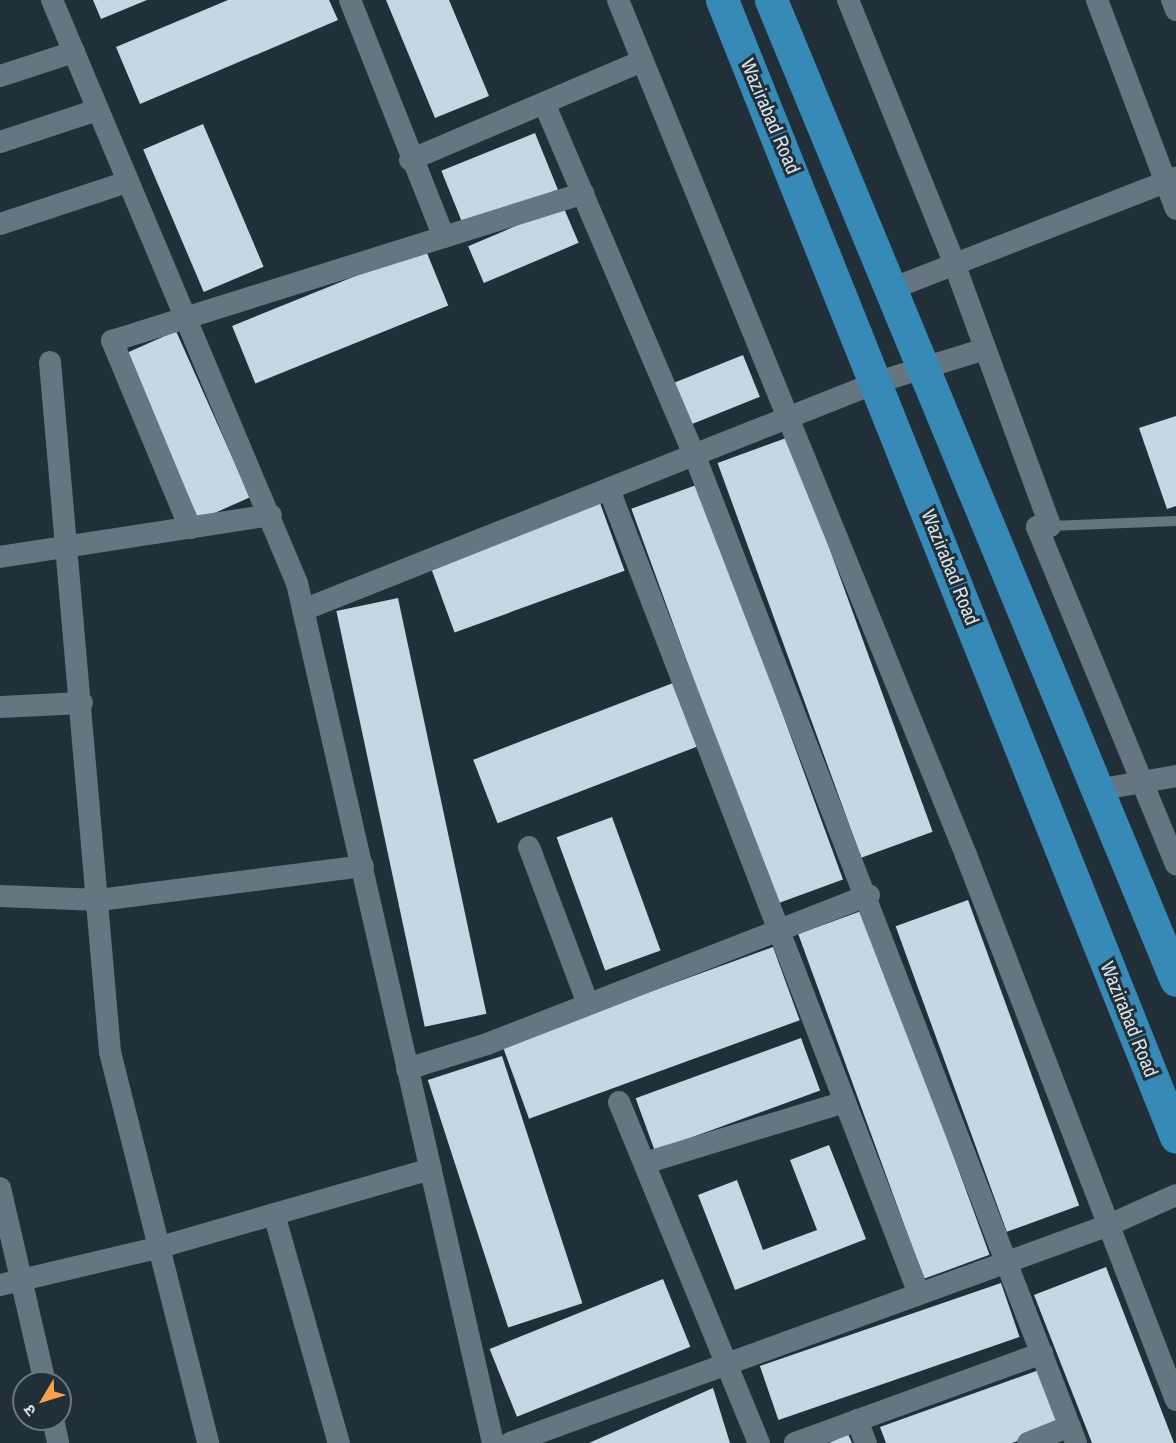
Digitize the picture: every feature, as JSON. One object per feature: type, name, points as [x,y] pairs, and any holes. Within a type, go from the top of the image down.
[{"type":"highway","name":"Wazirabad Road","points":[[722,0],[878,382],[1176,1137]]},
{"type":"highway","points":[[771,0],[1176,981]]},
{"type":"street","points":[[52,0],[271,515],[303,610],[363,866],[492,1443]]},
{"type":"street","points":[[350,0],[411,160],[444,237]]},
{"type":"street","points":[[618,0],[1109,1225],[1176,1400]]},
{"type":"street","points":[[848,0],[954,262],[1050,526],[1037,527],[1141,779],[1169,830],[1176,865]]},
{"type":"street","points":[[1096,0],[1170,180],[1176,209]]},
{"type":"street","points":[[1172,0],[1176,10]]},
{"type":"street","points":[[0,76],[74,52]]},
{"type":"street","points":[[411,160],[642,61]]},
{"type":"street","points":[[544,103],[696,459],[869,895],[1073,1435],[1028,1443]]},
{"type":"street","points":[[0,142],[97,110]]},
{"type":"street","points":[[891,289],[954,262],[1170,180]]},
{"type":"street","points":[[0,224],[128,182]]},
{"type":"street","points":[[190,528],[112,341],[583,194]]},
{"type":"street","points":[[303,610],[696,459],[878,382],[985,349]]},
{"type":"street","points":[[50,362],[82,703],[110,1052],[157,1248],[208,1443]]},
{"type":"street","points":[[610,492],[919,1294]]},
{"type":"street","points":[[0,557],[271,515]]},
{"type":"street","points":[[0,707],[82,703]]},
{"type":"street","points":[[1098,790],[1141,779],[1176,776]]},
{"type":"street","points":[[530,847],[588,1004]]},
{"type":"street","points":[[0,896],[99,900],[363,866]]},
{"type":"street","points":[[407,1069],[588,1004],[869,895]]},
{"type":"street","points":[[619,1101],[729,1363],[759,1443]]},
{"type":"street","points":[[645,1163],[845,1102]]},
{"type":"street","points":[[11,1283],[157,1248],[431,1169]]},
{"type":"street","points":[[0,1188],[11,1283],[41,1371]]},
{"type":"street","points":[[510,1443],[1109,1225],[1176,1195]]},
{"type":"street","points":[[274,1214],[339,1443]]},
{"type":"street","points":[[795,1443],[1042,1353]]},
{"type":"street","points":[[857,1420],[866,1443]]},
{"type":"lane","points":[[1050,526],[1176,521]]},
{"type":"building","points":[[93,0],[147,0],[101,19]]},
{"type":"building","points":[[228,0],[329,0],[338,20],[140,104],[116,47]]},
{"type":"building","points":[[386,0],[449,0],[489,96],[435,118]]},
{"type":"building","points":[[203,124],[264,267],[204,292],[143,149]]},
{"type":"building","points":[[535,133],[558,190],[464,227],[441,171]]},
{"type":"building","points":[[563,206],[579,243],[484,283],[468,246]]},
{"type":"building","points":[[425,248],[448,305],[255,383],[232,326]]},
{"type":"building","points":[[176,331],[250,497],[199,520],[125,354]]},
{"type":"building","points":[[743,355],[760,397],[690,425],[673,383]]},
{"type":"building","points":[[1176,416],[1176,506],[1167,509],[1139,428]]},
{"type":"building","points":[[789,437],[933,832],[861,858],[718,463]]},
{"type":"building","points":[[699,484],[843,880],[775,904],[631,509]]},
{"type":"building","points":[[600,503],[625,571],[455,633],[430,565]]},
{"type":"building","points":[[398,598],[486,1014],[425,1027],[336,611]]},
{"type":"building","points":[[673,683],[697,746],[498,823],[473,760]]},
{"type":"building","points":[[612,817],[661,950],[605,971],[557,837]]},
{"type":"building","points":[[968,900],[1079,1205],[1007,1232],[896,926]]},
{"type":"building","points":[[864,910],[990,1255],[924,1279],[798,934]]},
{"type":"building","points":[[773,947],[800,1020],[529,1119],[502,1046]]},
{"type":"building","points":[[801,1038],[820,1091],[655,1151],[636,1098]]},
{"type":"building","points":[[502,1056],[582,1303],[508,1327],[428,1080]]},
{"type":"building","points":[[829,1145],[866,1239],[735,1290],[698,1195],[737,1180],[763,1250],[817,1230],[790,1160]]},
{"type":"building","points":[[1106,1267],[1174,1443],[1092,1443],[1034,1295]]},
{"type":"building","points":[[663,1279],[690,1347],[517,1417],[490,1349]]},
{"type":"building","points":[[1001,1283],[1020,1337],[778,1420],[760,1366]]},
{"type":"building","points":[[1039,1370],[1059,1426],[1012,1443],[886,1443],[880,1427]]},
{"type":"building","points":[[713,1388],[730,1443],[589,1443]]},
{"type":"building","points":[[848,1434],[852,1443],[829,1443]]}]
